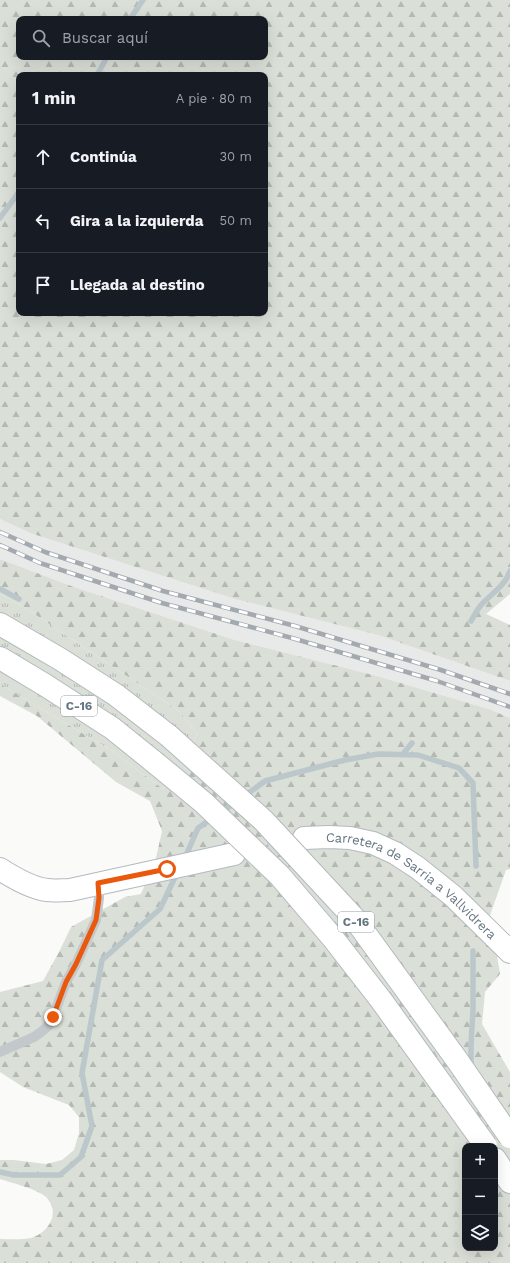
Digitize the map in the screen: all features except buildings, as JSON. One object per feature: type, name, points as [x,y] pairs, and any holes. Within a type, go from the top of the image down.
[{"type":"main road","name":"C-16","points":[[0,624],[60,659],[116,695],[169,736],[264,821],[354,918],[457,1060],[510,1137]]},
{"type":"main road","name":"C-16","points":[[0,658],[46,685],[112,728],[204,803],[280,876],[332,937],[381,1000],[484,1143]]},
{"type":"main road","name":"Carretera de Sarria a Vallvidrera","points":[[304,838],[350,838],[373,842],[395,853],[418,868],[453,896],[510,952]]},
{"type":"main road","points":[[0,869],[20,880],[47,890],[70,890],[234,854]]},
{"type":"main road","points":[[498,1164],[510,1182]]},
{"type":"lane","points":[[0,1052],[34,1037],[48,1026],[53,1017],[66,982],[96,920],[99,898],[98,883]]},
{"type":"shaded area","points":[[0,519],[30,533],[235,599],[378,635],[510,681],[510,718],[489,709],[377,676],[235,640],[74,587],[0,559]]},
{"type":"green space","points":[[0,0],[510,0],[510,594],[486,614],[510,625],[510,681],[378,635],[235,599],[30,533],[0,519]]},
{"type":"green space","points":[[0,559],[74,587],[235,640],[377,676],[489,709],[510,718],[510,869],[506,870],[482,938],[497,956],[500,974],[485,992],[482,1024],[510,1072],[510,1263],[0,1263],[0,1239],[31,1238],[43,1232],[51,1221],[53,1209],[46,1197],[42,1194],[0,1179],[0,1160],[14,1160],[46,1164],[62,1160],[74,1150],[79,1133],[79,1117],[69,1105],[23,1087],[0,1072],[0,992],[43,981],[71,927],[125,897],[141,894],[156,858],[162,831],[150,801],[116,782],[37,716],[0,696],[0,684],[112,751],[163,789],[186,768],[197,733],[179,711],[27,609],[0,594]]},
{"type":"green space","points":[[0,594],[27,609],[179,711],[197,733],[186,768],[163,789],[112,751],[0,684]]},
{"type":"waterway","points":[[132,16],[143,0]]},
{"type":"waterway","points":[[99,72],[105,60]]},
{"type":"waterway","points":[[0,218],[16,196]]},
{"type":"waterway","points":[[471,621],[481,605],[505,581],[510,571]]},
{"type":"waterway","points":[[0,589],[19,599]]},
{"type":"waterway","points":[[402,755],[412,743]]},
{"type":"waterway","points":[[243,797],[265,781],[345,760],[378,754],[418,755],[459,768],[473,783],[476,866]]},
{"type":"waterway","points":[[220,813],[236,802]]},
{"type":"waterway","points":[[184,860],[198,828],[213,818]]},
{"type":"waterway","points":[[0,1172],[14,1175],[60,1175],[81,1157],[92,1126],[82,1073],[102,960],[160,909],[177,873]]},
{"type":"waterway","points":[[471,1067],[473,951]]},
{"type":"tunnel","points":[[236,853],[301,839]]},
{"type":"railway","points":[[0,532],[45,552],[163,591],[295,626],[441,670],[510,694]]},
{"type":"railway","points":[[0,545],[40,563],[162,603],[292,638],[437,681],[510,707]]},
{"type":"route","points":[[53,1017],[66,982],[96,920],[99,898],[98,883],[167,869]]}]
